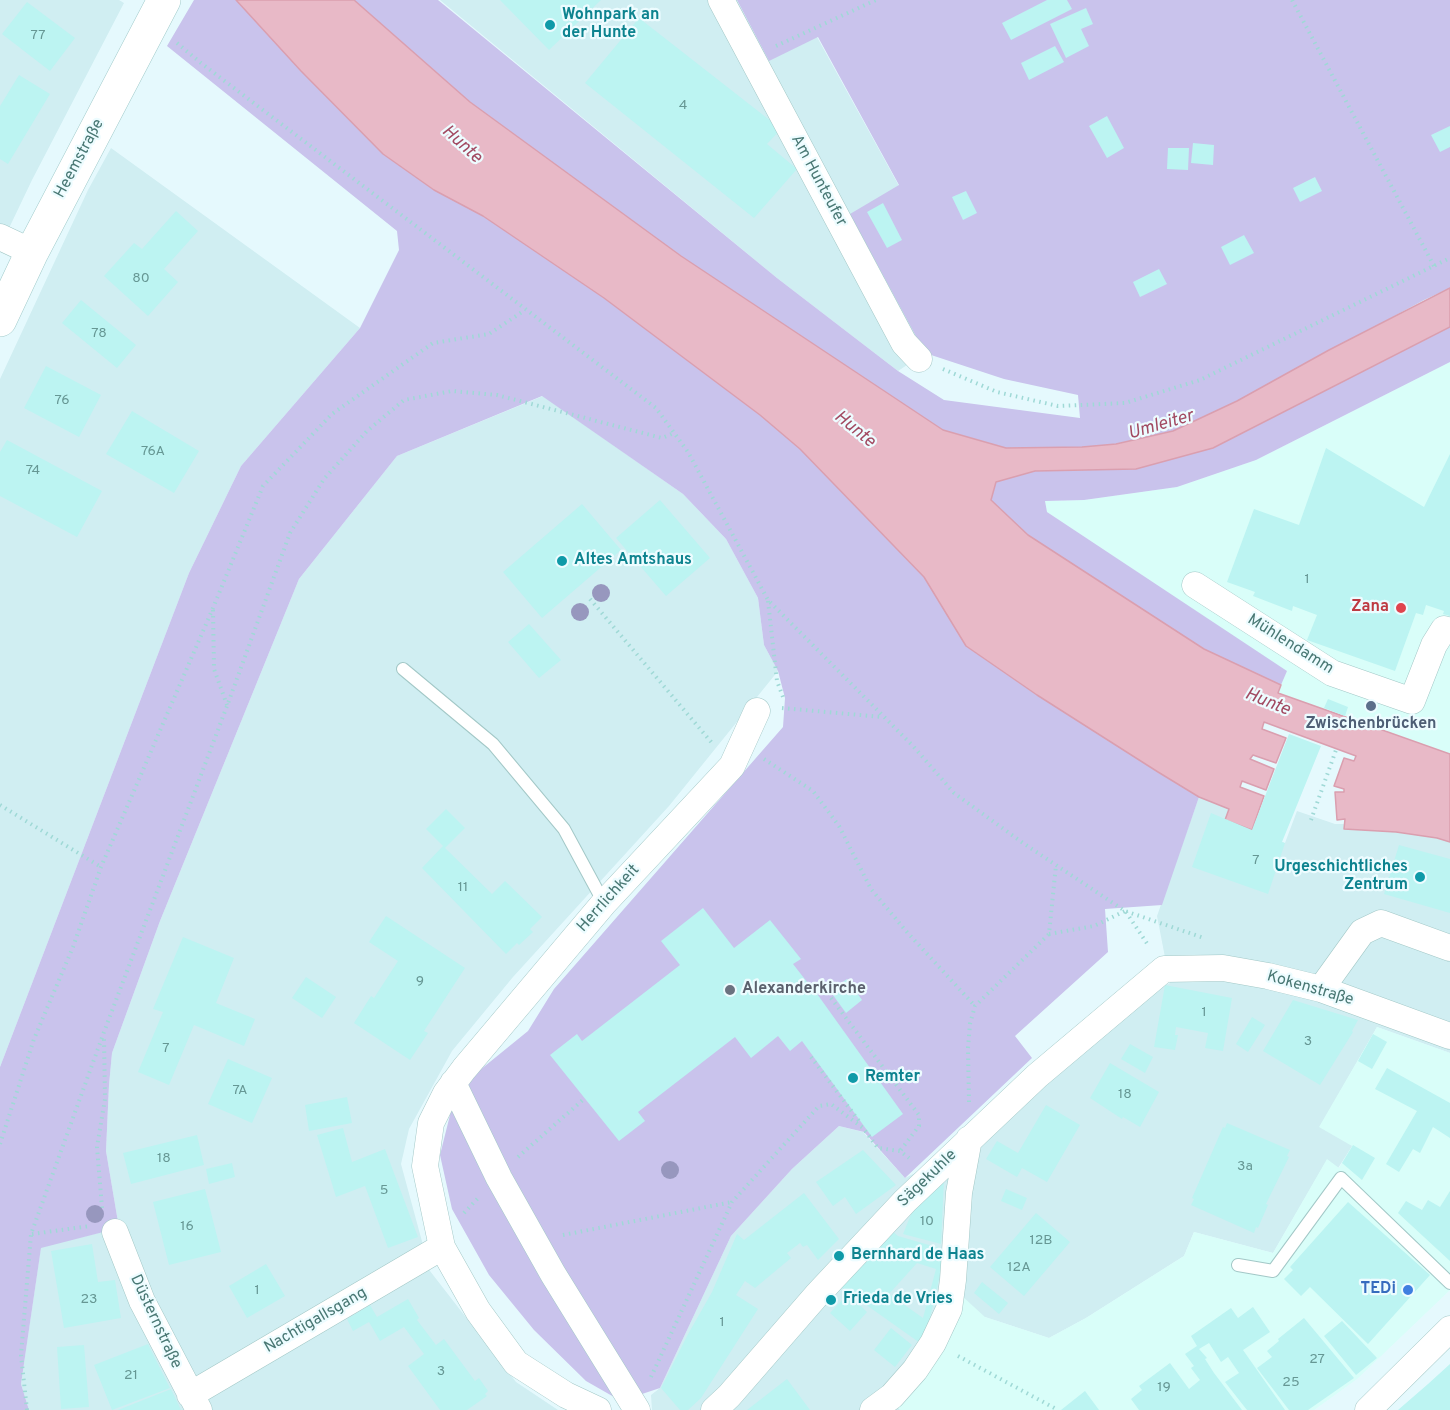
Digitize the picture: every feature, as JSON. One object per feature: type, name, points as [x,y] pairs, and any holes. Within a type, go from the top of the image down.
[{"type":"street","name":"Am Hunteufer","points":[[721,0],[904,343],[919,359]]},
{"type":"street","name":"Heemstraße","points":[[0,320],[32,252],[158,11]]},
{"type":"street","points":[[0,237],[32,252]]},
{"type":"street","name":"Mühlendamm","points":[[1195,585],[1332,673],[1412,701],[1434,645],[1444,629],[1450,631]]},
{"type":"street","name":"Herrlichkeit","points":[[598,1410],[566,1395],[516,1363],[478,1311],[442,1247],[425,1166],[431,1123],[453,1083],[604,903],[732,766],[757,711]]},
{"type":"street","points":[[1322,989],[1362,932],[1381,922],[1450,948]]},
{"type":"street","name":"Kokenstraße","points":[[1164,969],[1223,968],[1268,976],[1322,989],[1450,1036]]},
{"type":"street","name":"Sägekuhle","points":[[714,1410],[905,1201],[1036,1076],[1164,969]]},
{"type":"street","points":[[453,1083],[499,1178],[637,1410]]},
{"type":"street","points":[[873,1410],[892,1396],[915,1370],[933,1343],[948,1309],[953,1280],[959,1193],[969,1139]]},
{"type":"street","name":"Düsternstraße","points":[[109,1228],[142,1301],[195,1402]]},
{"type":"street","name":"Nachtigallsgang","points":[[195,1402],[442,1247]]},
{"type":"street","points":[[1375,1408],[1450,1329]]},
{"type":"lane","points":[[403,669],[493,744],[564,829],[604,903]]},
{"type":"lane","points":[[1238,1265],[1273,1271],[1341,1178],[1450,1283]]},
{"type":"path","points":[[752,57],[876,0]]},
{"type":"path","points":[[1292,0],[1434,266]]},
{"type":"path","points":[[158,11],[201,63],[656,408],[688,452],[768,600],[913,746],[954,793],[1125,911],[1164,969]]},
{"type":"path","points":[[919,359],[997,392],[1058,406],[1125,403],[1200,380],[1450,258]]},
{"type":"path","points":[[0,1144],[34,1039],[73,947],[101,867],[213,608],[262,486],[332,414],[433,343],[489,334],[525,310]]},
{"type":"path","points":[[27,1410],[21,1355],[31,1234],[290,533],[324,479],[367,431],[404,399],[452,391],[497,394],[662,438],[674,433]]},
{"type":"path","points":[[590,599],[732,766]]},
{"type":"path","points":[[213,608],[214,669],[227,706]]},
{"type":"path","points":[[787,707],[883,717]]},
{"type":"path","points":[[1311,820],[1336,750]]},
{"type":"path","points":[[761,758],[813,791],[839,826],[871,889],[975,1006]]},
{"type":"path","points":[[0,805],[101,867]]},
{"type":"path","points":[[1049,934],[1056,865]]},
{"type":"path","points":[[969,1139],[970,1024],[975,1006],[1049,934],[1094,926],[1125,911]]},
{"type":"path","points":[[811,1057],[878,1148],[900,1151],[919,1126],[919,1115],[831,998]]},
{"type":"path","points":[[31,1234],[109,1228],[97,1147],[105,1099],[104,1032]]},
{"type":"path","points":[[649,1381],[732,1202],[819,1106],[831,1104],[863,1128]]},
{"type":"path","points":[[538,1247],[559,1236],[732,1202]]},
{"type":"path","points":[[933,1343],[1058,1410]]},
{"type":"shaded area","points":[[0,0],[119,0],[124,3],[32,180],[0,247]]},
{"type":"shaded area","points":[[194,0],[236,0],[301,71],[383,154],[434,190],[483,216],[604,298],[760,415],[800,449],[924,577],[966,646],[1037,695],[1199,797],[1162,905],[1105,909],[1108,952],[1015,1036],[1032,1058],[905,1178],[864,1132],[839,1126],[792,1169],[731,1236],[660,1388],[621,1401],[586,1381],[534,1330],[489,1275],[452,1209],[440,1155],[453,1103],[464,1083],[528,1031],[554,989],[783,727],[785,698],[778,671],[764,645],[758,598],[726,539],[683,494],[542,396],[397,456],[299,579],[160,921],[112,1053],[106,1151],[119,1228],[41,1248],[21,1384],[29,1410],[0,1410],[0,1067],[189,573],[241,466],[360,328],[399,250],[397,231],[167,46]]},
{"type":"shaded area","points":[[354,0],[438,0],[777,278],[898,371],[944,400],[1080,418],[1078,395],[1004,379],[925,353],[850,214],[899,185],[818,37],[769,61],[737,0],[1450,0],[1450,288],[1237,401],[1173,431],[1116,444],[1006,448],[943,430],[681,256],[470,102]]},
{"type":"shaded area","points":[[440,0],[737,0],[769,60],[817,37],[899,186],[925,353],[898,371],[777,278]]},
{"type":"shaded area","points":[[111,148],[360,328],[241,466],[189,573],[0,1067],[0,379],[88,190]]},
{"type":"shaded area","points":[[1450,327],[1450,362],[1256,460],[1177,487],[1084,500],[1045,501],[1047,512],[1287,671],[1281,685],[1204,649],[1028,535],[991,500],[996,482],[1035,471],[1136,469],[1213,448]]},
{"type":"shaded area","points":[[1450,362],[1450,754],[1278,693],[1286,671],[1047,512],[1045,501],[1084,500],[1177,487],[1256,460]]},
{"type":"shaded area","points":[[543,396],[683,494],[726,539],[758,598],[764,645],[778,671],[669,806],[513,977],[452,1051],[409,1129],[401,1164],[430,1271],[516,1382],[558,1410],[29,1410],[21,1384],[41,1247],[119,1228],[106,1151],[112,1053],[160,921],[299,579],[397,456]]},
{"type":"shaded area","points":[[1199,797],[1229,809],[1225,820],[1285,843],[1297,811],[1335,824],[1345,824],[1345,829],[1396,832],[1450,842],[1450,1053],[1377,1027],[1320,1127],[1353,1145],[1338,1168],[1327,1160],[1273,1253],[1194,1232],[1184,1256],[1086,1318],[1049,1338],[985,1317],[894,1401],[900,1410],[652,1410],[651,1395],[660,1388],[731,1236],[792,1169],[839,1126],[863,1132],[905,1178],[979,1142],[1150,992],[1170,983],[1157,916]]},
{"type":"shaded area","points":[[1377,1027],[1450,1053],[1450,1290],[1357,1379],[1314,1410],[900,1410],[894,1402],[961,1295],[985,1317],[1049,1338],[1086,1318],[1184,1256],[1194,1232],[1273,1253],[1327,1159],[1339,1168],[1352,1146],[1319,1127]]},
{"type":"water","name":"Hunte","points":[[236,0],[354,0],[470,102],[681,256],[943,430],[1006,448],[1116,444],[1173,431],[1237,401],[1329,350],[1450,288],[1450,327],[1213,448],[1136,469],[1035,471],[996,482],[991,500],[1028,535],[1204,649],[1281,685],[1278,693],[1450,754],[1450,842],[1396,832],[1344,829],[1345,819],[1337,820],[1335,792],[1344,792],[1344,789],[1334,786],[1344,758],[1354,761],[1356,756],[1264,722],[1262,729],[1286,738],[1276,763],[1253,755],[1250,759],[1274,769],[1266,790],[1242,781],[1240,787],[1264,796],[1252,830],[1225,820],[1229,809],[1199,797],[1158,772],[1037,695],[966,646],[924,577],[800,449],[760,415],[604,298],[483,216],[434,190],[383,154],[301,71]]},
{"type":"building","name":"Wohnpark an der Hunte","points":[[500,0],[601,0],[549,50]]},
{"type":"building","points":[[1047,0],[1067,0],[1072,9],[1011,40],[1002,23]]},
{"type":"building","points":[[27,2],[75,38],[50,71],[2,34]]},
{"type":"building","points":[[1086,8],[1093,24],[1081,29],[1089,46],[1066,58],[1050,24]]},
{"type":"building","points":[[639,18],[781,129],[767,144],[797,169],[754,218],[585,83]]},
{"type":"building","points":[[1055,46],[1064,62],[1029,80],[1021,63]]},
{"type":"building","points":[[19,75],[50,94],[8,164],[0,159],[0,106]]},
{"type":"building","points":[[1107,116],[1124,148],[1107,158],[1089,126]]},
{"type":"building","points":[[1450,126],[1450,147],[1440,152],[1431,135]]},
{"type":"building","points":[[1193,143],[1214,145],[1213,165],[1191,163]]},
{"type":"building","points":[[1168,148],[1189,148],[1188,170],[1167,169]]},
{"type":"building","points":[[1315,177],[1322,191],[1300,202],[1293,188]]},
{"type":"building","points":[[966,191],[977,213],[963,220],[952,197]]},
{"type":"building","points":[[883,203],[902,240],[887,248],[867,212]]},
{"type":"building","points":[[176,211],[198,231],[164,269],[178,282],[148,316],[104,276],[134,243],[142,249]]},
{"type":"building","points":[[1244,235],[1254,253],[1230,265],[1221,247]]},
{"type":"building","points":[[1159,269],[1167,284],[1140,297],[1133,282]]},
{"type":"building","points":[[81,300],[136,345],[117,368],[62,323]]},
{"type":"building","points":[[46,366],[101,395],[79,437],[24,408]]},
{"type":"building","points":[[132,411],[199,451],[174,493],[106,454]]},
{"type":"building","points":[[7,440],[102,491],[77,537],[0,496],[0,452]]},
{"type":"building","points":[[1326,448],[1424,507],[1450,454],[1450,616],[1443,614],[1444,611],[1426,605],[1423,615],[1416,613],[1395,671],[1307,640],[1317,615],[1293,606],[1292,611],[1253,596],[1255,592],[1227,582],[1254,509],[1299,525]]},
{"type":"building","points":[[660,500],[710,558],[666,596],[616,538]]},
{"type":"building","name":"Altes Amtshaus","points":[[582,504],[621,550],[542,618],[503,572]]},
{"type":"building","points":[[529,624],[561,660],[539,678],[508,642]]},
{"type":"building","points":[[1328,699],[1348,707],[1345,716],[1324,708]]},
{"type":"building","points":[[1289,734],[1321,746],[1282,842],[1285,843],[1268,894],[1192,867],[1211,813],[1252,830]]},
{"type":"building","points":[[446,809],[465,828],[445,848],[492,894],[505,881],[542,917],[530,929],[533,932],[506,954],[422,868],[443,846],[426,829]]},
{"type":"building","name":"Urgeschichtliches Zentrum","points":[[1399,845],[1450,859],[1450,913],[1384,894]]},
{"type":"building","points":[[703,908],[734,948],[770,920],[801,959],[793,964],[811,987],[817,982],[821,987],[815,991],[903,1114],[872,1137],[802,1041],[790,1051],[778,1036],[751,1058],[735,1037],[638,1112],[645,1121],[619,1141],[550,1055],[577,1034],[582,1041],[680,965],[661,941]]},
{"type":"building","points":[[386,916],[465,968],[424,1031],[428,1033],[410,1060],[354,1023],[371,996],[374,998],[398,961],[369,942]]},
{"type":"building","points":[[183,937],[234,958],[216,1003],[255,1019],[244,1046],[194,1025],[169,1085],[138,1072],[163,1012],[153,1009]]},
{"type":"building","points":[[306,977],[336,997],[322,1018],[292,998]]},
{"type":"building","points":[[847,979],[862,1000],[846,1013],[830,991]]},
{"type":"building","points":[[1165,985],[1232,998],[1223,1051],[1205,1048],[1208,1033],[1176,1027],[1175,1035],[1178,1035],[1175,1050],[1154,1047]]},
{"type":"building","points":[[1293,1000],[1358,1020],[1320,1085],[1263,1051]]},
{"type":"building","points":[[1252,1017],[1265,1025],[1248,1052],[1236,1044]]},
{"type":"building","points":[[1373,1034],[1387,1042],[1372,1069],[1358,1061]]},
{"type":"building","points":[[1130,1044],[1153,1057],[1145,1073],[1121,1059]]},
{"type":"building","points":[[228,1059],[272,1078],[252,1123],[208,1104]]},
{"type":"building","points":[[1110,1063],[1159,1092],[1140,1127],[1123,1117],[1122,1119],[1090,1098]]},
{"type":"building","points":[[1387,1068],[1450,1103],[1450,1138],[1433,1127],[1420,1153],[1413,1149],[1399,1172],[1386,1164],[1417,1111],[1375,1089]]},
{"type":"building","points":[[347,1097],[352,1123],[309,1131],[305,1105]]},
{"type":"building","points":[[1046,1105],[1080,1125],[1047,1182],[1022,1168],[1017,1177],[986,1159],[997,1141],[1018,1153]]},
{"type":"building","points":[[1227,1123],[1290,1150],[1287,1156],[1289,1157],[1254,1233],[1191,1205],[1223,1127],[1225,1128]]},
{"type":"building","points":[[343,1128],[352,1162],[385,1149],[418,1237],[388,1248],[365,1186],[336,1197],[317,1135]]},
{"type":"building","points":[[197,1135],[204,1165],[131,1184],[123,1153]]},
{"type":"building","points":[[1353,1145],[1375,1158],[1362,1180],[1342,1163]]},
{"type":"building","points":[[863,1150],[896,1185],[856,1214],[845,1197],[833,1206],[816,1182]]},
{"type":"building","points":[[232,1163],[235,1177],[209,1184],[206,1169]]},
{"type":"building","points":[[944,1180],[941,1244],[903,1234],[921,1190]]},
{"type":"building","points":[[205,1189],[221,1252],[169,1265],[153,1202]]},
{"type":"building","points":[[1006,1189],[1027,1198],[1022,1210],[1001,1201]]},
{"type":"building","points":[[1450,1191],[1450,1261],[1398,1213],[1406,1201],[1422,1210],[1428,1200],[1440,1207]]},
{"type":"building","points":[[804,1193],[839,1239],[818,1260],[807,1245],[803,1247],[800,1243],[787,1253],[791,1258],[755,1288],[745,1281],[736,1295],[758,1309],[701,1398],[688,1410],[680,1410],[661,1388],[712,1292],[737,1234],[744,1240]]},
{"type":"building","points":[[1348,1202],[1430,1275],[1368,1344],[1310,1287],[1301,1296],[1284,1279],[1293,1270],[1290,1267]]},
{"type":"building","points":[[1036,1213],[1070,1242],[1024,1296],[990,1267]]},
{"type":"building","points":[[892,1231],[898,1236],[946,1250],[929,1322],[931,1324],[920,1343],[841,1287]],"holes":[[[917,1263],[936,1269],[923,1318],[889,1294]]]},
{"type":"building","points":[[92,1244],[98,1282],[115,1280],[121,1318],[64,1328],[51,1251]]},
{"type":"building","points":[[266,1264],[285,1296],[247,1318],[229,1286]]},
{"type":"building","points":[[982,1282],[1008,1303],[999,1314],[974,1293]]},
{"type":"building","points":[[848,1294],[867,1312],[850,1331],[830,1313]]},
{"type":"building","points":[[408,1299],[419,1318],[417,1320],[436,1345],[444,1339],[475,1381],[479,1378],[488,1391],[485,1394],[487,1396],[467,1410],[440,1410],[408,1366],[424,1354],[404,1327],[380,1341],[369,1322],[353,1331],[347,1319],[370,1305],[377,1317]]},
{"type":"building","points":[[1253,1307],[1270,1332],[1243,1350],[1285,1410],[1247,1410],[1225,1382],[1239,1373],[1228,1357],[1221,1362],[1209,1343],[1199,1349],[1242,1410],[1139,1410],[1131,1399],[1142,1390],[1139,1386],[1170,1363],[1189,1389],[1200,1380],[1185,1354],[1197,1346],[1191,1336],[1231,1308],[1238,1318]]},
{"type":"building","points":[[1304,1318],[1354,1378],[1308,1410],[1289,1410],[1257,1368],[1272,1357],[1267,1351],[1279,1341],[1278,1339]]},
{"type":"building","points":[[1342,1321],[1377,1358],[1356,1375],[1324,1336]]},
{"type":"building","points":[[891,1328],[912,1345],[895,1367],[874,1350]]},
{"type":"building","points":[[148,1344],[170,1388],[112,1410],[94,1365]]},
{"type":"building","points":[[84,1345],[89,1407],[61,1409],[57,1347]]},
{"type":"building","points":[[1450,1364],[1450,1410],[1398,1410],[1428,1384]]},
{"type":"building","points":[[787,1379],[810,1410],[747,1410]]},
{"type":"building","points":[[171,1389],[181,1410],[118,1410]]},
{"type":"building","points":[[1085,1391],[1099,1410],[1061,1410]]},
{"type":"place","name":"Wohnpark an der Hunte","points":[[550,25]]},
{"type":"place","name":"Altes Amtshaus","points":[[562,561]]},
{"type":"place","name":"Zana","points":[[1401,608]]},
{"type":"place","name":"Zwischenbrücken","points":[[1371,706]]},
{"type":"place","name":"Urgeschichtliches Zentrum","points":[[1420,877]]},
{"type":"place","name":"Alexanderkirche","points":[[730,990]]},
{"type":"place","name":"Remter","points":[[853,1078]]},
{"type":"place","name":"Bernhard de Haas","points":[[839,1256]]},
{"type":"place","name":"TEDi","points":[[1408,1290]]},
{"type":"place","name":"Frieda de Vries","points":[[831,1300]]},
{"type":"water label","name":"Umleiter","points":[[1161,426]]}]
